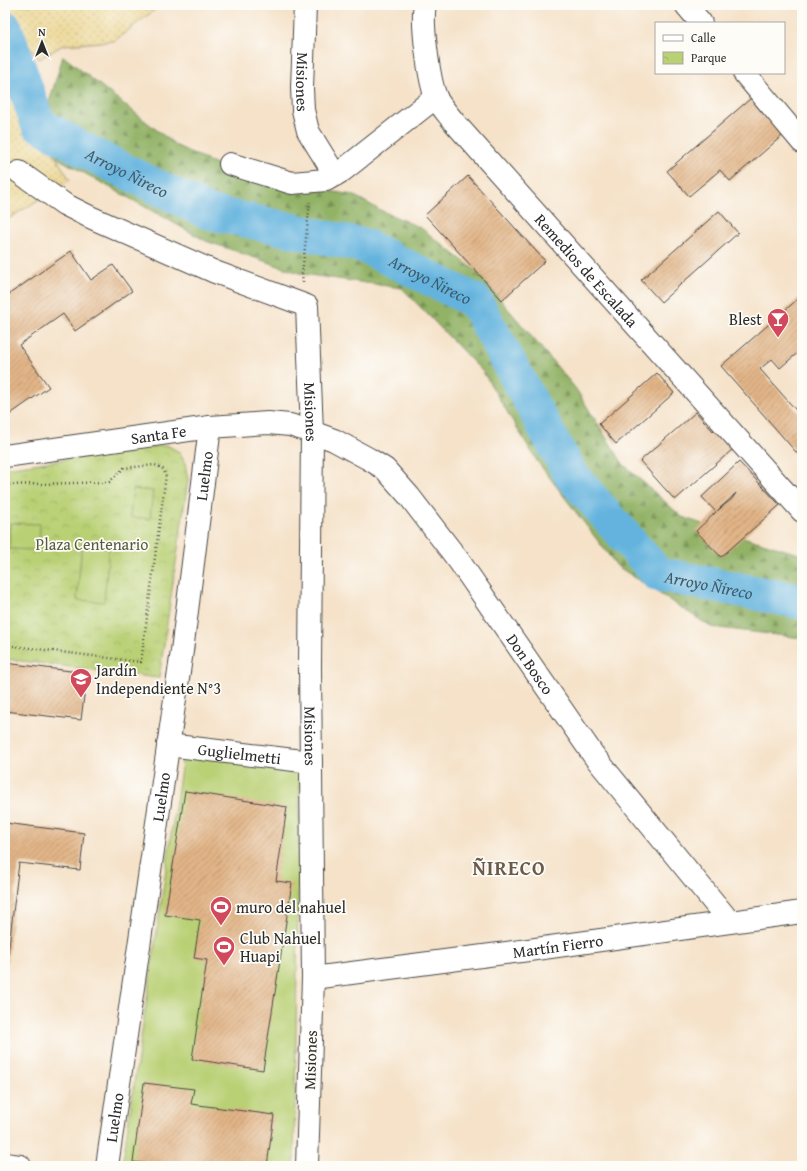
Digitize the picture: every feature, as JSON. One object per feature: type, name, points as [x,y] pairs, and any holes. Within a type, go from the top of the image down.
[{"type":"street","name":"Misiones","points":[[305,5],[302,88],[303,110],[308,131],[331,177]]},
{"type":"street","name":"Remedios de Escalada","points":[[425,5],[425,29],[428,63],[436,97],[454,122],[802,511]]},
{"type":"street","points":[[686,5],[700,22]]},
{"type":"street","points":[[745,74],[802,142]]},
{"type":"street","points":[[230,164],[292,183],[331,177],[342,171],[436,97]]},
{"type":"street","name":"Misiones","points":[[19,172],[64,204],[90,217],[215,272],[307,306],[312,432],[310,666],[312,978],[307,1166]]},
{"type":"street","name":"Santa Fe","points":[[5,456],[210,427],[268,423],[290,425],[312,432]]},
{"type":"street","name":"Luelmo","points":[[107,1166],[182,651],[210,427]]},
{"type":"street","name":"Don Bosco","points":[[312,432],[334,440],[369,458],[385,469],[409,496],[459,561],[594,756],[729,921]]},
{"type":"street","name":"Guglielmetti","points":[[168,745],[311,762]]},
{"type":"street","name":"Martín Fierro","points":[[312,978],[802,912]]},
{"type":"street","points":[[5,1164],[20,1166]]},
{"type":"path","points":[[302,274],[309,211]]},
{"type":"path","points":[[5,485],[109,482],[124,468],[155,465],[162,468],[166,475],[142,662],[5,645]]},
{"type":"green space","points":[[63,56],[177,146],[218,165],[256,179],[353,195],[380,210],[421,228],[476,271],[576,389],[623,464],[682,517],[802,555],[802,638],[711,627],[617,566],[537,461],[483,372],[402,288],[302,274],[206,241],[36,146]]},
{"type":"green space","name":"Plaza Centenario","points":[[167,445],[179,452],[185,463],[188,480],[159,678],[5,659],[5,468]]},
{"type":"green space","points":[[133,489],[153,491],[150,519],[130,517]]},
{"type":"green space","points":[[10,523],[40,524],[39,550],[9,549]]},
{"type":"green space","points":[[82,544],[109,547],[104,602],[77,600]]},
{"type":"green space","name":"Club Nahuel Huapi","points":[[183,755],[300,769],[294,1166],[122,1166]]},
{"type":"sand","points":[[5,5],[161,5],[114,41],[63,45],[39,59],[5,16]]},
{"type":"sand","points":[[5,75],[70,180],[5,221]]},
{"type":"building","points":[[751,98],[783,135],[730,181],[720,170],[689,196],[667,171]]},
{"type":"building","points":[[468,176],[545,261],[502,300],[425,215]]},
{"type":"building","points":[[719,211],[738,233],[661,302],[641,280]]},
{"type":"building","points":[[71,251],[91,280],[113,265],[132,291],[75,331],[63,314],[19,345],[49,387],[6,417],[5,297]]},
{"type":"building","points":[[799,298],[802,301],[802,349],[780,368],[772,359],[760,369],[802,417],[802,459],[721,366]]},
{"type":"building","points":[[657,373],[674,393],[616,444],[599,424]]},
{"type":"building","points":[[696,412],[713,431],[716,429],[733,449],[675,500],[640,461]]},
{"type":"building","points":[[739,462],[780,505],[721,557],[696,531],[716,512],[702,497]],"holes":[[[736,493],[732,499],[717,511]]]},
{"type":"building","name":"Jardín Independiente N°3","points":[[5,663],[87,673],[81,720],[5,711]]},
{"type":"building","points":[[185,791],[287,807],[276,881],[292,883],[263,1070],[192,1059],[207,960],[194,958],[200,920],[165,915]]},
{"type":"building","points":[[5,823],[84,833],[80,870],[19,863],[6,971]]},
{"type":"building","points":[[144,1083],[194,1089],[191,1104],[274,1115],[267,1166],[166,1166],[133,1162]]},
{"type":"waterway","name":"Arroyo Ñireco","points":[[5,28],[38,124],[97,157],[208,212],[365,246],[475,301],[571,475],[658,574],[802,602]]},
{"type":"place","name":"Blest","points":[[778,338]]},
{"type":"place","name":"Jardín Independiente N°3","points":[[81,698]]},
{"type":"place","name":"muro del nahuel","points":[[221,926]]},
{"type":"place","name":"Club Nahuel Huapi","points":[[224,966]]},
{"type":"district","name":"ÑIRECO","points":[[509,867]]}]
